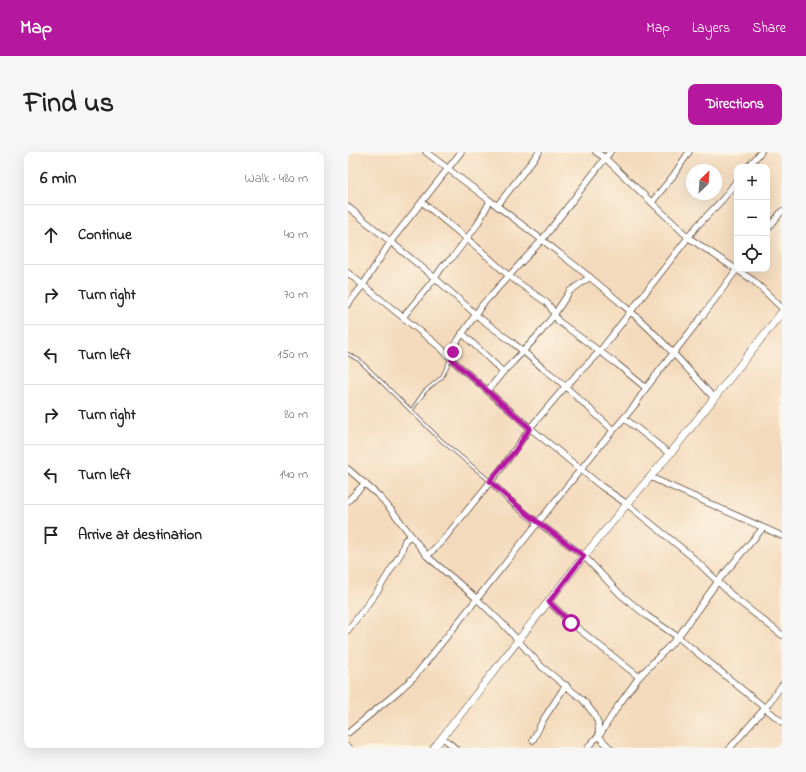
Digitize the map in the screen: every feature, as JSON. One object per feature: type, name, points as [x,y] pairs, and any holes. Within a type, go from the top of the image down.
[{"type":"street","points":[[426,152],[590,277],[631,312],[674,353],[714,398]]},
{"type":"street","points":[[348,304],[363,285],[391,241],[461,152]]},
{"type":"street","points":[[497,206],[539,152]]},
{"type":"street","points":[[596,152],[605,158],[689,238],[734,268]]},
{"type":"street","points":[[451,359],[456,343],[482,305],[542,240],[610,152]]},
{"type":"street","points":[[652,202],[673,176],[689,152]]},
{"type":"street","points":[[751,164],[761,152]]},
{"type":"street","points":[[427,556],[443,540],[515,451],[530,428],[565,387],[600,351],[698,226],[734,184]]},
{"type":"street","points":[[403,317],[453,257],[477,225],[490,201]]},
{"type":"street","points":[[422,202],[509,276],[547,303],[558,321],[600,351],[646,388]]},
{"type":"street","points":[[348,206],[496,331],[556,378],[612,430]]},
{"type":"street","points":[[770,226],[782,211]]},
{"type":"street","points":[[348,733],[415,676],[612,430],[635,405],[646,388],[674,353],[734,272]]},
{"type":"street","points":[[740,272],[754,282],[782,308]]},
{"type":"street","points":[[348,273],[441,348],[451,359],[530,428],[581,470],[627,504],[690,556],[736,599],[782,635]]},
{"type":"street","points":[[488,390],[540,333],[570,291],[590,277]]},
{"type":"street","points":[[434,748],[584,556],[670,454],[782,312]]},
{"type":"street","points":[[462,333],[503,372]]},
{"type":"street","points":[[624,418],[670,454]]},
{"type":"street","points":[[348,468],[380,497],[427,556],[476,598],[542,667],[582,699],[595,715],[598,723],[599,736],[610,748]]},
{"type":"street","points":[[650,477],[782,536]]},
{"type":"street","points":[[490,481],[508,499],[584,556],[620,594],[647,616],[678,637],[782,722]]},
{"type":"street","points":[[348,501],[365,483]]},
{"type":"street","points":[[588,748],[599,736],[639,677],[678,637],[718,581],[763,528]]},
{"type":"street","points":[[348,630],[379,589],[401,553],[406,540],[411,536]]},
{"type":"street","points":[[549,602],[577,628],[639,677]]},
{"type":"street","points":[[533,740],[542,720],[566,685]]},
{"type":"street","points":[[730,748],[765,708],[782,685]]},
{"type":"street","points":[[442,737],[455,748]]},
{"type":"lane","points":[[348,354],[359,360],[442,442],[490,481]]},
{"type":"lane","points":[[411,410],[425,391],[442,377],[451,359]]},
{"type":"route","points":[[453,352],[451,359],[530,428],[515,451],[490,481],[525,513],[584,556],[549,602],[571,623]]}]
